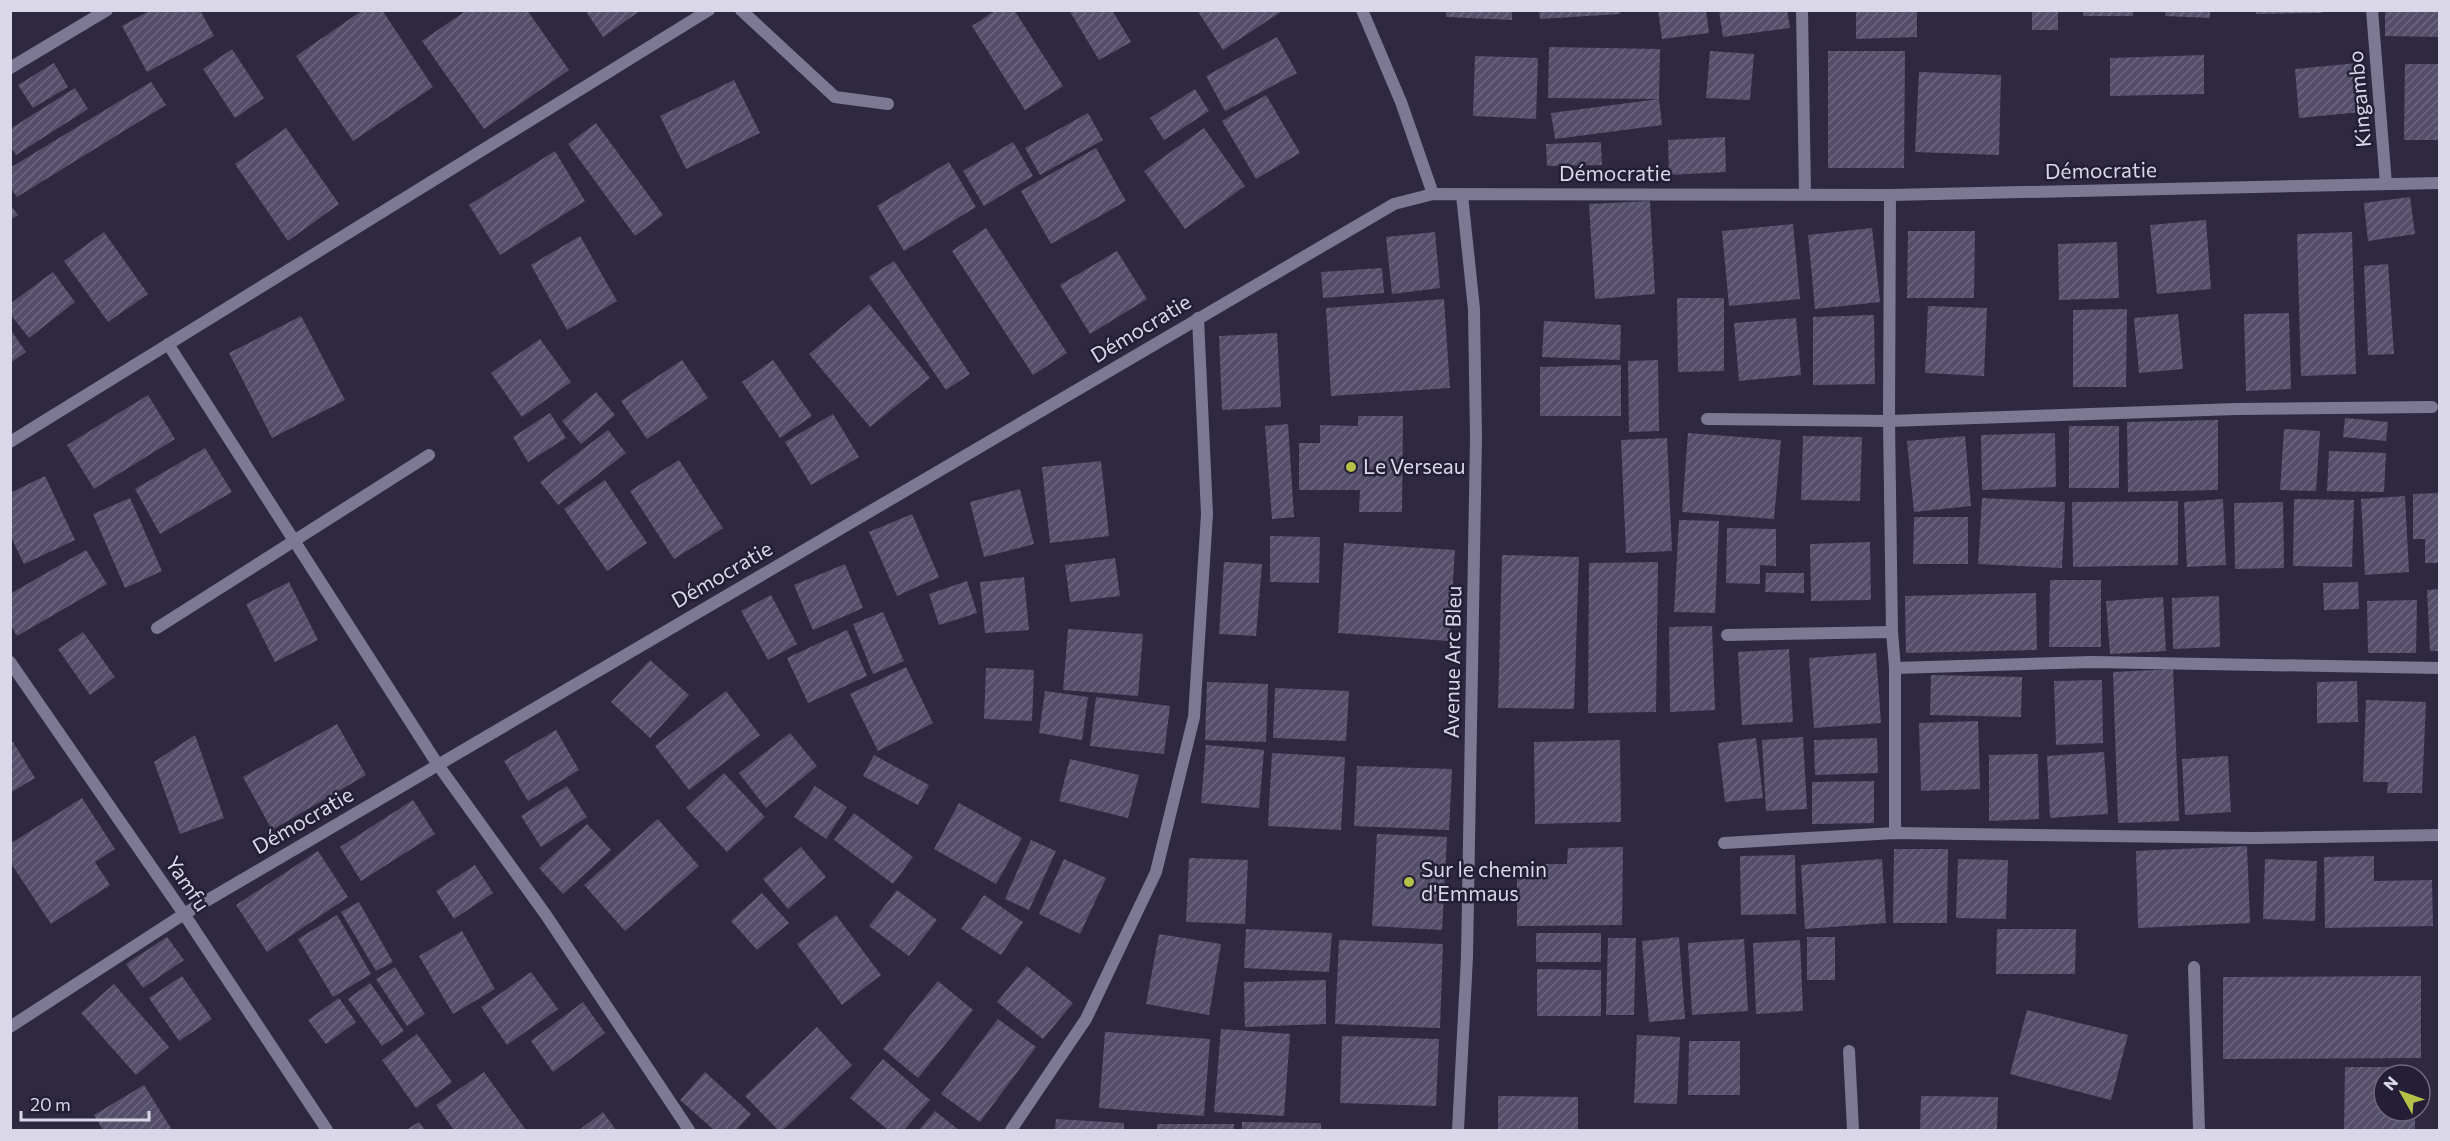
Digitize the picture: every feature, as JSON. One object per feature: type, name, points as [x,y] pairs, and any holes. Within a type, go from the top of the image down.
[{"type":"street","points":[[10,68],[107,10]]},
{"type":"street","points":[[10,442],[709,10]]},
{"type":"street","points":[[741,10],[835,97],[888,104]]},
{"type":"street","points":[[1362,10],[1401,102],[1433,194]]},
{"type":"street","points":[[1802,10],[1805,194]]},
{"type":"street","name":"Kingambo","points":[[2372,10],[2386,184]]},
{"type":"street","name":"Démocratie","points":[[10,1027],[184,914],[1394,204],[1433,194],[1572,192],[1890,195],[2439,183]]},
{"type":"street","name":"Avenue Arc Bleu","points":[[1458,1131],[1467,957],[1476,438],[1474,309],[1462,195]]},
{"type":"street","points":[[1890,195],[1889,421],[1892,632],[1895,668],[1895,833]]},
{"type":"street","points":[[1011,1131],[1086,1019],[1156,872],[1194,717],[1207,514],[1198,318]]},
{"type":"street","points":[[168,344],[438,765],[546,915],[689,1131]]},
{"type":"street","points":[[1707,419],[1889,421],[2236,409],[2432,407]]},
{"type":"street","points":[[157,628],[294,543],[429,455]]},
{"type":"street","points":[[1727,635],[1892,632]]},
{"type":"street","name":"Yamfu","points":[[10,662],[184,914],[327,1131]]},
{"type":"street","points":[[1895,668],[2092,662],[2439,668]]},
{"type":"street","points":[[1724,843],[1895,833],[2254,838],[2439,835]]},
{"type":"street","points":[[2194,967],[2199,1131]]},
{"type":"street","points":[[1849,1051],[1853,1131]]},
{"type":"building","points":[[151,10],[200,10],[214,36],[147,72],[122,26]]},
{"type":"building","points":[[363,10],[382,10],[433,87],[353,141],[296,56]]},
{"type":"building","points":[[467,10],[527,10],[569,70],[484,129],[422,41]]},
{"type":"building","points":[[585,10],[641,10],[603,37]]},
{"type":"building","points":[[996,10],[1014,10],[1063,86],[1025,110],[972,26]]},
{"type":"building","points":[[1069,10],[1112,10],[1131,42],[1099,60]]},
{"type":"building","points":[[1197,10],[1284,10],[1223,50]]},
{"type":"building","points":[[1446,10],[1512,10],[1512,20],[1446,17]]},
{"type":"building","points":[[1539,10],[1620,10],[1620,14],[1540,19]]},
{"type":"building","points":[[1658,10],[1706,10],[1709,33],[1662,39]]},
{"type":"building","points":[[1719,10],[1787,10],[1790,28],[1723,37]]},
{"type":"building","points":[[1856,10],[1917,10],[1917,37],[1856,39]]},
{"type":"building","points":[[2032,10],[2058,10],[2058,30],[2032,30]]},
{"type":"building","points":[[2084,10],[2133,10],[2133,16],[2083,16]]},
{"type":"building","points":[[2166,10],[2210,10],[2210,18],[2165,16]]},
{"type":"building","points":[[2256,10],[2322,10],[2322,13],[2256,14]]},
{"type":"building","points":[[2385,10],[2440,10],[2440,37],[2385,36]]},
{"type":"building","points":[[1277,37],[1297,73],[1225,111],[1206,76]]},
{"type":"building","points":[[1549,47],[1660,49],[1659,99],[1548,98]]},
{"type":"building","points":[[232,49],[264,98],[235,118],[203,69]]},
{"type":"building","points":[[1710,51],[1754,54],[1750,100],[1706,98]]},
{"type":"building","points":[[1828,51],[1905,51],[1904,168],[1828,168]]},
{"type":"building","points":[[2204,55],[2204,94],[2110,96],[2110,58]]},
{"type":"building","points":[[1475,56],[1538,58],[1536,119],[1473,116]]},
{"type":"building","points":[[54,63],[68,87],[33,108],[18,85]]},
{"type":"building","points":[[2357,63],[2361,112],[2299,118],[2295,69]]},
{"type":"building","points":[[2405,64],[2440,64],[2440,140],[2404,140]]},
{"type":"building","points":[[1919,72],[2001,75],[1999,155],[1915,152]]},
{"type":"building","points":[[734,80],[760,133],[686,169],[660,116]]},
{"type":"building","points":[[151,82],[166,105],[17,197],[10,187],[10,168]]},
{"type":"building","points":[[75,88],[88,109],[16,155],[10,146],[10,129]]},
{"type":"building","points":[[1195,89],[1209,111],[1164,140],[1150,118]]},
{"type":"building","points":[[1266,95],[1300,153],[1256,179],[1222,121]]},
{"type":"building","points":[[1659,99],[1662,125],[1555,139],[1551,113]]},
{"type":"building","points":[[1088,113],[1103,140],[1040,175],[1025,148]]},
{"type":"building","points":[[596,123],[663,215],[635,236],[568,144]]},
{"type":"building","points":[[286,128],[339,204],[288,241],[235,164]]},
{"type":"building","points":[[1204,128],[1245,186],[1185,229],[1144,171]]},
{"type":"building","points":[[1725,137],[1726,172],[1669,175],[1668,140]]},
{"type":"building","points":[[1013,142],[1033,176],[984,206],[963,171]]},
{"type":"building","points":[[1601,142],[1602,165],[1547,166],[1546,144]]},
{"type":"building","points":[[1096,148],[1126,201],[1051,244],[1021,191]]},
{"type":"building","points":[[555,151],[585,201],[500,255],[469,205]]},
{"type":"building","points":[[949,162],[976,207],[904,251],[877,206]]},
{"type":"building","points":[[2410,197],[2415,234],[2368,241],[2364,203]]},
{"type":"building","points":[[1650,201],[1655,294],[1595,299],[1589,204]]},
{"type":"building","points":[[10,204],[18,215],[10,220]]},
{"type":"building","points":[[2206,220],[2211,289],[2157,294],[2150,225]]},
{"type":"building","points":[[1793,224],[1800,299],[1729,306],[1722,231]]},
{"type":"building","points":[[986,228],[1067,353],[1033,375],[952,251]]},
{"type":"building","points":[[1872,228],[1880,302],[1815,309],[1808,235]]},
{"type":"building","points":[[1908,231],[1975,231],[1974,298],[1907,298]]},
{"type":"building","points":[[104,232],[148,294],[108,322],[64,261]]},
{"type":"building","points":[[1435,232],[1440,288],[1392,294],[1386,237]]},
{"type":"building","points":[[2352,232],[2356,374],[2301,376],[2297,234]]},
{"type":"building","points":[[580,236],[617,301],[567,330],[531,265]]},
{"type":"building","points":[[2117,242],[2119,298],[2059,300],[2058,244]]},
{"type":"building","points":[[1117,251],[1147,299],[1090,334],[1060,285]]},
{"type":"building","points":[[894,261],[970,374],[946,390],[869,277]]},
{"type":"building","points":[[2388,264],[2394,354],[2368,355],[2364,266]]},
{"type":"building","points":[[1382,268],[1384,293],[1323,298],[1321,272]]},
{"type":"building","points":[[53,272],[75,302],[29,338],[10,314],[10,304]]},
{"type":"building","points":[[1677,298],[1724,298],[1724,371],[1678,372]]},
{"type":"building","points":[[1444,299],[1450,388],[1331,396],[1326,308]]},
{"type":"building","points":[[869,304],[930,378],[870,427],[809,354]]},
{"type":"building","points":[[1928,306],[1987,308],[1984,376],[1925,373]]},
{"type":"building","points":[[2127,309],[2126,387],[2073,387],[2073,310]]},
{"type":"building","points":[[2289,313],[2291,389],[2246,391],[2244,314]]},
{"type":"building","points":[[2178,314],[2183,369],[2139,373],[2134,318]]},
{"type":"building","points":[[1874,315],[1875,384],[1813,385],[1813,317]]},
{"type":"building","points":[[301,316],[345,400],[272,438],[229,353]]},
{"type":"building","points":[[1796,318],[1801,375],[1739,381],[1734,323]]},
{"type":"building","points":[[1544,321],[1621,325],[1620,360],[1542,357]]},
{"type":"building","points":[[10,329],[26,352],[10,363]]},
{"type":"building","points":[[1277,333],[1281,407],[1222,410],[1219,336]]},
{"type":"building","points":[[540,339],[571,382],[522,417],[491,373]]},
{"type":"building","points":[[682,360],[708,398],[647,439],[621,401]]},
{"type":"building","points":[[773,360],[812,416],[780,438],[742,382]]},
{"type":"building","points":[[1658,360],[1659,431],[1629,432],[1628,361]]},
{"type":"building","points":[[1621,365],[1621,416],[1540,416],[1540,367]]},
{"type":"building","points":[[596,392],[615,415],[581,444],[562,421]]},
{"type":"building","points":[[148,395],[175,439],[94,489],[67,445]]},
{"type":"building","points":[[550,413],[566,438],[528,462],[513,437]]},
{"type":"building","points":[[833,414],[859,457],[811,485],[785,442]]},
{"type":"building","name":"Le Verseau","points":[[1358,416],[1403,416],[1402,512],[1359,512],[1360,490],[1299,490],[1299,443],[1320,443],[1320,425],[1358,426]]},
{"type":"building","points":[[2345,418],[2388,422],[2386,441],[2343,437]]},
{"type":"building","points":[[2218,420],[2218,490],[2128,492],[2127,422]]},
{"type":"building","points":[[1288,424],[1294,517],[1272,519],[1265,426]]},
{"type":"building","points":[[2069,426],[2119,426],[2119,488],[2069,488]]},
{"type":"building","points":[[2284,429],[2320,431],[2316,491],[2280,490]]},
{"type":"building","points":[[608,430],[626,453],[558,505],[540,482]]},
{"type":"building","points":[[1688,433],[1781,440],[1774,519],[1682,512]]},
{"type":"building","points":[[2055,433],[2056,487],[1982,490],[1981,435]]},
{"type":"building","points":[[1803,436],[1862,437],[1860,501],[1801,500]]},
{"type":"building","points":[[1965,436],[1971,506],[1914,512],[1907,441]]},
{"type":"building","points":[[1667,438],[1672,551],[1626,553],[1621,440]]},
{"type":"building","points":[[205,448],[232,492],[160,534],[135,489]]},
{"type":"building","points":[[2329,451],[2386,453],[2384,492],[2327,491]]},
{"type":"building","points":[[679,460],[723,528],[674,559],[630,491]]},
{"type":"building","points":[[1101,461],[1109,536],[1050,543],[1042,467]]},
{"type":"building","points":[[45,476],[75,540],[24,564],[10,535],[10,493]]},
{"type":"building","points":[[605,480],[647,543],[607,571],[564,509]]},
{"type":"building","points":[[1020,489],[1034,544],[984,557],[970,502]]},
{"type":"building","points":[[2440,493],[2440,563],[2425,563],[2425,539],[2413,539],[2413,494]]},
{"type":"building","points":[[2405,496],[2409,572],[2365,575],[2361,499]]},
{"type":"building","points":[[130,498],[162,571],[125,588],[93,514]]},
{"type":"building","points":[[1982,498],[2065,502],[2062,568],[1978,564]]},
{"type":"building","points":[[2223,499],[2226,565],[2187,567],[2184,502]]},
{"type":"building","points":[[2294,499],[2354,500],[2352,567],[2293,566]]},
{"type":"building","points":[[2178,501],[2178,565],[2073,567],[2072,502]]},
{"type":"building","points":[[2283,502],[2284,568],[2235,569],[2234,503]]},
{"type":"building","points":[[912,514],[939,577],[897,596],[869,532]]},
{"type":"building","points":[[1914,517],[1968,517],[1968,564],[1913,564]]},
{"type":"building","points":[[1679,520],[1719,521],[1715,613],[1674,612]]},
{"type":"building","points":[[1727,528],[1776,529],[1776,566],[1760,565],[1760,584],[1726,583]]},
{"type":"building","points":[[1270,536],[1320,537],[1319,583],[1270,582]]},
{"type":"building","points":[[1870,542],[1871,600],[1811,601],[1810,544]]},
{"type":"building","points":[[1344,543],[1455,550],[1449,641],[1338,633]]},
{"type":"building","points":[[86,550],[107,584],[17,636],[10,624],[10,594]]},
{"type":"building","points":[[1502,555],[1579,557],[1574,709],[1498,708]]},
{"type":"building","points":[[1115,558],[1120,596],[1070,602],[1065,565]]},
{"type":"building","points":[[1224,562],[1262,564],[1256,636],[1219,634]]},
{"type":"building","points":[[1658,562],[1656,712],[1588,713],[1589,563]]},
{"type":"building","points":[[845,564],[863,608],[813,630],[794,585]]},
{"type":"building","points":[[1766,573],[1804,573],[1804,593],[1765,592]]},
{"type":"building","points":[[1024,577],[1029,630],[985,633],[980,582]]},
{"type":"building","points":[[2050,580],[2101,580],[2101,647],[2049,647]]},
{"type":"building","points":[[967,581],[977,613],[939,625],[929,594]]},
{"type":"building","points":[[289,582],[318,640],[275,662],[246,604]]},
{"type":"building","points":[[2358,582],[2359,609],[2324,610],[2323,583]]},
{"type":"building","points":[[2440,589],[2440,651],[2430,651],[2427,590]]},
{"type":"building","points":[[2036,593],[2037,650],[1906,653],[1905,596]]},
{"type":"building","points":[[771,595],[797,644],[768,660],[741,611]]},
{"type":"building","points":[[2219,596],[2220,647],[2173,649],[2172,598]]},
{"type":"building","points":[[2163,597],[2166,651],[2110,654],[2106,601]]},
{"type":"building","points":[[2417,600],[2416,653],[2368,653],[2367,601]]},
{"type":"building","points":[[883,612],[904,661],[873,674],[853,624]]},
{"type":"building","points":[[1712,626],[1715,710],[1670,712],[1669,627]]},
{"type":"building","points":[[1068,629],[1143,634],[1138,696],[1063,690]]},
{"type":"building","points":[[847,630],[867,676],[808,703],[787,658]]},
{"type":"building","points":[[83,632],[115,677],[90,695],[58,649]]},
{"type":"building","points":[[1789,649],[1793,722],[1742,725],[1738,652]]},
{"type":"building","points":[[1876,653],[1881,723],[1814,728],[1809,658]]},
{"type":"building","points":[[650,660],[689,695],[650,738],[611,702]]},
{"type":"building","points":[[906,667],[933,723],[878,751],[850,694]]},
{"type":"building","points":[[986,668],[1034,670],[1032,721],[984,719]]},
{"type":"building","points":[[2173,669],[2179,821],[2118,823],[2113,672]]},
{"type":"building","points":[[1931,675],[2022,677],[2021,717],[1930,715]]},
{"type":"building","points":[[2102,680],[2103,743],[2056,745],[2054,681]]},
{"type":"building","points":[[2357,681],[2358,722],[2317,723],[2317,682]]},
{"type":"building","points":[[1207,682],[1268,684],[1266,742],[1205,740]]},
{"type":"building","points":[[1275,688],[1349,691],[1346,741],[1273,738]]},
{"type":"building","points":[[726,691],[760,735],[689,790],[655,746]]},
{"type":"building","points":[[1045,691],[1088,697],[1082,740],[1039,733]]},
{"type":"building","points":[[1096,697],[1170,706],[1164,754],[1090,746]]},
{"type":"building","points":[[2366,700],[2426,702],[2422,793],[2387,793],[2388,782],[2363,782]]},
{"type":"building","points":[[1978,721],[1980,789],[1921,791],[1919,723]]},
{"type":"building","points":[[337,724],[366,775],[272,830],[243,777]]},
{"type":"building","points":[[556,730],[579,770],[528,801],[504,761]]},
{"type":"building","points":[[790,733],[817,766],[766,808],[739,773]]},
{"type":"building","points":[[195,735],[224,818],[180,834],[154,762]]},
{"type":"building","points":[[1803,737],[1807,809],[1766,811],[1762,740]]},
{"type":"building","points":[[1756,738],[1763,798],[1725,802],[1718,743]]},
{"type":"building","points":[[1877,738],[1878,773],[1815,775],[1814,740]]},
{"type":"building","points":[[1620,740],[1621,822],[1535,824],[1534,742]]},
{"type":"building","points":[[13,742],[35,778],[10,793],[10,743]]},
{"type":"building","points":[[1206,745],[1264,750],[1259,808],[1201,803]]},
{"type":"building","points":[[2104,752],[2108,814],[2050,818],[2047,756]]},
{"type":"building","points":[[1272,753],[1345,757],[1341,830],[1268,826]]},
{"type":"building","points":[[2038,754],[2039,819],[1989,821],[1989,755]]},
{"type":"building","points":[[874,755],[929,785],[918,805],[863,776]]},
{"type":"building","points":[[2228,756],[2231,812],[2185,815],[2182,759]]},
{"type":"building","points":[[1070,759],[1139,775],[1128,818],[1059,801]]},
{"type":"building","points":[[1357,766],[1452,769],[1449,830],[1354,826]]},
{"type":"building","points":[[724,773],[765,817],[727,852],[686,808]]},
{"type":"building","points":[[1874,781],[1874,823],[1812,824],[1812,782]]},
{"type":"building","points":[[567,786],[587,817],[541,847],[521,816]]},
{"type":"building","points":[[815,786],[847,807],[826,839],[794,817]]},
{"type":"building","points":[[82,798],[115,849],[95,862],[110,885],[51,924],[10,862],[10,844]]},
{"type":"building","points":[[413,800],[435,834],[361,881],[340,847]]},
{"type":"building","points":[[959,803],[1022,838],[996,884],[934,849]]},
{"type":"building","points":[[854,813],[913,857],[893,884],[834,840]]},
{"type":"building","points":[[658,819],[699,866],[625,931],[584,885]]},
{"type":"building","points":[[587,824],[611,850],[563,894],[539,868]]},
{"type":"building","name":"Sur le chemin d'Emmaus","points":[[1377,834],[1447,837],[1442,930],[1372,926]]},
{"type":"building","points":[[1031,840],[1056,851],[1029,910],[1005,899]]},
{"type":"building","points":[[2247,846],[2250,923],[2138,928],[2136,851]]},
{"type":"building","points":[[801,847],[826,877],[788,909],[763,879]]},
{"type":"building","points":[[1623,847],[1622,925],[1517,926],[1517,864],[1567,864],[1568,848]]},
{"type":"building","points":[[1894,849],[1948,849],[1947,923],[1893,923]]},
{"type":"building","points":[[318,851],[348,897],[267,952],[236,905]]},
{"type":"building","points":[[1795,855],[1796,914],[1741,915],[1740,856]]},
{"type":"building","points":[[2374,856],[2374,881],[2432,880],[2433,926],[2325,928],[2324,857]]},
{"type":"building","points":[[1189,858],[1248,860],[1245,924],[1186,922]]},
{"type":"building","points":[[1064,859],[1106,878],[1080,934],[1039,914]]},
{"type":"building","points":[[1882,859],[1886,923],[1805,929],[1801,865]]},
{"type":"building","points":[[1958,859],[2008,860],[2006,919],[1956,918]]},
{"type":"building","points":[[2265,859],[2317,861],[2315,921],[2263,919]]},
{"type":"building","points":[[475,865],[493,893],[454,919],[436,891]]},
{"type":"building","points":[[897,890],[937,920],[909,956],[869,926]]},
{"type":"building","points":[[762,893],[789,923],[757,950],[731,921]]},
{"type":"building","points":[[984,895],[1023,922],[1001,955],[961,929]]},
{"type":"building","points":[[359,902],[393,962],[376,971],[341,912]]},
{"type":"building","points":[[337,915],[371,974],[333,997],[298,939]]},
{"type":"building","points":[[836,915],[881,975],[842,1005],[797,944]]},
{"type":"building","points":[[1246,929],[1332,933],[1329,972],[1244,968]]},
{"type":"building","points":[[1997,929],[2076,929],[2075,974],[1996,974]]},
{"type":"building","points":[[462,931],[495,989],[453,1014],[419,956]]},
{"type":"building","points":[[1536,933],[1601,933],[1601,962],[1536,962]]},
{"type":"building","points":[[1159,934],[1221,944],[1209,1015],[1146,1004]]},
{"type":"building","points":[[167,937],[184,960],[143,988],[126,964]]},
{"type":"building","points":[[1679,937],[1685,1019],[1649,1022],[1642,941]]},
{"type":"building","points":[[1807,937],[1835,937],[1835,980],[1807,980]]},
{"type":"building","points":[[1608,938],[1636,938],[1634,1015],[1606,1015]]},
{"type":"building","points":[[1744,939],[1748,1011],[1692,1015],[1688,943]]},
{"type":"building","points":[[1339,940],[1443,944],[1440,1028],[1335,1024]]},
{"type":"building","points":[[1800,940],[1803,1011],[1756,1014],[1753,943]]},
{"type":"building","points":[[1027,966],[1073,1003],[1043,1039],[997,1002]]},
{"type":"building","points":[[395,967],[425,1014],[407,1026],[376,979]]},
{"type":"building","points":[[1537,969],[1601,970],[1601,1016],[1537,1016]]},
{"type":"building","points":[[531,972],[558,1009],[507,1045],[481,1007]]},
{"type":"building","points":[[182,976],[212,1019],[179,1041],[149,998]]},
{"type":"building","points":[[2421,976],[2421,1058],[2223,1059],[2223,977]]},
{"type":"building","points":[[1326,980],[1326,1024],[1245,1027],[1244,982]]},
{"type":"building","points":[[938,981],[973,1010],[918,1078],[883,1049]]},
{"type":"building","points":[[370,983],[404,1031],[382,1046],[348,999]]},
{"type":"building","points":[[114,984],[169,1047],[136,1075],[81,1013]]},
{"type":"building","points":[[339,998],[356,1022],[326,1044],[308,1020]]},
{"type":"building","points":[[583,1002],[605,1033],[553,1072],[531,1041]]},
{"type":"building","points":[[2027,1010],[2128,1035],[2111,1100],[2010,1074]]},
{"type":"building","points":[[998,1019],[1036,1047],[980,1122],[941,1094]]},
{"type":"building","points":[[817,1027],[852,1065],[783,1130],[778,1130],[745,1096]]},
{"type":"building","points":[[1221,1029],[1290,1034],[1284,1116],[1214,1112]]},
{"type":"building","points":[[1105,1032],[1210,1039],[1204,1116],[1099,1108]]},
{"type":"building","points":[[417,1034],[452,1082],[416,1108],[382,1060]]},
{"type":"building","points":[[1637,1035],[1680,1037],[1677,1104],[1634,1103]]},
{"type":"building","points":[[1342,1036],[1439,1039],[1436,1106],[1340,1103]]},
{"type":"building","points":[[1689,1041],[1740,1041],[1740,1095],[1688,1095]]},
{"type":"building","points":[[883,1059],[930,1100],[904,1130],[888,1130],[850,1098]]},
{"type":"building","points":[[2345,1067],[2372,1067],[2372,1123],[2415,1123],[2415,1130],[2344,1130]]},
{"type":"building","points":[[484,1072],[526,1130],[454,1130],[436,1105]]},
{"type":"building","points":[[705,1072],[751,1114],[736,1130],[714,1130],[680,1100]]},
{"type":"building","points":[[144,1085],[172,1130],[103,1130],[94,1115]]},
{"type":"building","points":[[1498,1096],[1578,1097],[1578,1130],[1498,1130]]},
{"type":"building","points":[[1921,1096],[1998,1097],[1997,1130],[1920,1130]]},
{"type":"building","points":[[935,1111],[959,1130],[919,1130]]},
{"type":"building","points":[[603,1112],[616,1130],[579,1130]]},
{"type":"building","points":[[1056,1119],[1124,1123],[1124,1130],[1055,1130]]},
{"type":"building","points":[[419,1122],[425,1130],[406,1130]]},
{"type":"building","points":[[1242,1122],[1321,1123],[1321,1130],[1242,1130]]},
{"type":"building","points":[[1157,1124],[1234,1124],[1234,1130],[1157,1130]]},
{"type":"place","name":"Le Verseau","points":[[1351,467]]},
{"type":"place","name":"Sur le chemin d'Emmaus","points":[[1409,882]]}]
